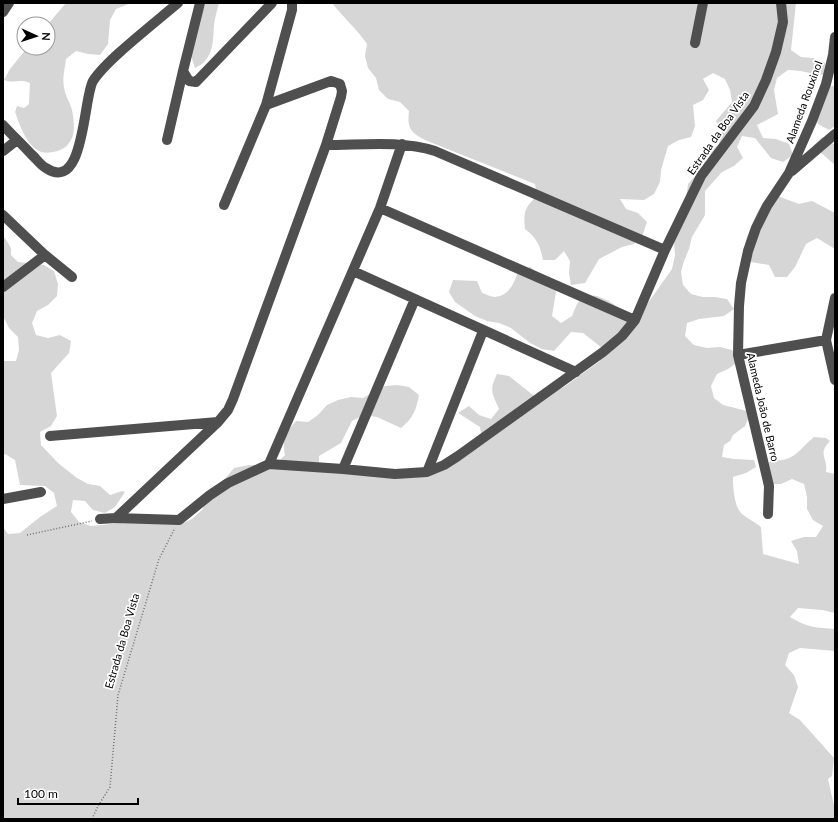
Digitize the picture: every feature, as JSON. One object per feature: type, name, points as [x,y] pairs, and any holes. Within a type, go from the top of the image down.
[{"type":"street","points":[[3,12],[9,3]]},
{"type":"street","points":[[3,125],[45,168],[56,172],[63,171],[70,167],[74,163],[82,134],[88,97],[92,83],[99,72],[136,38],[178,3]]},
{"type":"street","points":[[167,140],[200,3]]},
{"type":"street","points":[[183,71],[189,81],[196,82],[272,3]]},
{"type":"street","points":[[224,205],[266,105],[292,10],[292,3]]},
{"type":"street","points":[[695,43],[703,3]]},
{"type":"street","name":"Estrada da Boa Vista","points":[[269,464],[395,474],[427,472],[444,465],[458,456],[576,372],[622,336],[635,320],[665,250],[701,176],[754,106],[766,80],[776,52],[783,22],[781,3]]},
{"type":"street","name":"Alameda Rouxinol","points":[[789,174],[826,84],[833,55],[835,37]]},
{"type":"street","points":[[116,518],[218,422],[228,410],[326,145],[342,91],[340,84],[331,81],[266,105]]},
{"type":"street","points":[[789,174],[835,134]]},
{"type":"street","points":[[3,151],[17,140]]},
{"type":"street","points":[[326,145],[402,144],[421,147],[665,250]]},
{"type":"street","points":[[100,519],[116,518],[179,520],[210,495],[228,483],[269,464],[380,208],[402,144]]},
{"type":"street","name":"Alameda João de Barro","points":[[768,514],[769,486],[738,355],[739,306],[741,283],[748,252],[756,228],[767,206],[789,174]]},
{"type":"street","points":[[380,208],[635,320]]},
{"type":"street","points":[[3,215],[45,255],[72,277]]},
{"type":"street","points":[[3,287],[45,255]]},
{"type":"street","points":[[353,271],[576,372]]},
{"type":"street","points":[[835,298],[826,340],[835,380]]},
{"type":"street","points":[[343,469],[415,299]]},
{"type":"street","points":[[427,472],[483,331]]},
{"type":"street","points":[[738,355],[826,340]]},
{"type":"street","points":[[50,436],[218,422]]},
{"type":"street","points":[[3,499],[42,492]]},
{"type":"path","points":[[27,535],[100,519]]},
{"type":"path","name":"Estrada da Boa Vista","points":[[92,819],[110,787],[118,695],[125,670],[159,559],[179,520]]},
{"type":"shaded area","points":[[66,3],[131,3],[116,9],[110,20],[108,44],[100,55],[76,51],[66,59],[63,84],[73,114],[73,136],[68,145],[64,148],[55,152],[45,153],[38,151],[32,146],[20,126],[15,112],[17,106],[24,108],[29,104],[30,83],[4,80],[10,69],[21,56],[56,56],[55,16]]},
{"type":"shaded area","points":[[206,3],[219,3],[214,22],[210,53],[203,63],[195,68],[191,56],[199,19]]},
{"type":"shaded area","points":[[332,3],[796,3],[791,50],[801,57],[813,58],[825,63],[824,75],[788,70],[777,78],[774,90],[778,114],[757,125],[763,138],[776,139],[789,144],[793,155],[783,162],[771,158],[755,138],[742,136],[737,147],[743,158],[734,166],[722,172],[705,191],[705,215],[692,237],[681,272],[683,285],[691,294],[703,297],[727,299],[734,309],[724,316],[699,319],[687,323],[685,336],[694,345],[707,348],[720,347],[732,350],[739,361],[728,369],[717,374],[711,386],[714,398],[723,405],[747,411],[750,415],[745,426],[733,435],[730,441],[724,445],[722,457],[754,460],[756,467],[746,473],[733,477],[734,491],[739,511],[761,527],[763,554],[799,564],[797,551],[791,541],[804,537],[816,537],[823,526],[813,520],[807,509],[807,497],[804,484],[792,479],[781,484],[768,484],[763,472],[770,461],[779,461],[795,455],[814,437],[826,438],[830,441],[824,450],[824,453],[826,472],[835,474],[835,613],[822,610],[798,608],[790,617],[801,623],[812,626],[835,629],[835,651],[800,648],[789,653],[785,665],[794,675],[798,687],[789,713],[800,720],[834,758],[832,776],[828,779],[835,810],[835,819],[3,819],[3,527],[8,534],[20,533],[57,506],[54,493],[45,486],[20,485],[15,460],[5,454],[3,455],[3,361],[16,361],[19,350],[18,337],[9,328],[3,316],[3,238],[5,238],[11,248],[11,255],[18,262],[44,265],[54,271],[58,284],[57,296],[48,305],[37,311],[32,323],[36,335],[48,338],[60,335],[71,341],[69,353],[51,373],[57,416],[51,426],[40,432],[41,445],[58,463],[77,478],[88,484],[100,486],[110,495],[122,491],[125,492],[115,507],[105,513],[93,510],[85,501],[73,500],[71,512],[79,522],[91,526],[142,521],[181,524],[192,519],[202,510],[208,499],[234,468],[249,465],[275,465],[285,455],[285,437],[296,421],[308,422],[318,415],[327,405],[338,400],[351,397],[363,398],[385,386],[397,385],[409,387],[419,395],[417,406],[408,421],[401,428],[377,417],[364,415],[352,421],[341,443],[319,456],[319,470],[405,474],[451,461],[482,439],[480,427],[458,413],[469,406],[479,415],[491,419],[499,409],[492,392],[497,374],[509,376],[538,399],[564,387],[600,361],[602,348],[583,333],[571,332],[554,351],[542,349],[530,343],[511,328],[475,316],[455,302],[449,292],[453,280],[477,281],[482,293],[495,297],[507,292],[513,284],[518,272],[530,267],[551,281],[556,292],[552,316],[561,323],[572,316],[577,304],[584,295],[597,296],[631,314],[643,310],[672,269],[675,255],[673,230],[675,218],[685,208],[688,184],[705,165],[710,153],[719,144],[722,132],[716,121],[732,102],[730,90],[725,79],[713,73],[703,79],[709,90],[703,100],[693,105],[695,126],[691,137],[679,140],[668,146],[661,170],[660,182],[654,194],[644,200],[620,199],[626,209],[638,213],[647,222],[643,234],[634,244],[622,247],[599,259],[585,283],[571,285],[569,273],[570,261],[564,251],[555,260],[543,260],[541,250],[537,242],[525,229],[524,218],[527,207],[537,196],[535,184],[425,140],[413,132],[409,126],[409,111],[400,102],[388,99],[379,90],[376,78],[368,68],[365,56],[367,44]]},
{"type":"shaded area","points":[[835,86],[835,126],[829,130],[818,124],[815,114],[815,101],[820,87]]},
{"type":"shaded area","points":[[822,137],[835,145],[835,165],[813,146]]},
{"type":"shaded area","points":[[775,195],[799,204],[812,201],[835,213],[835,249],[817,238],[806,244],[795,267],[787,277],[775,277],[769,265],[745,261],[744,249],[747,237],[757,213],[764,201]]}]
